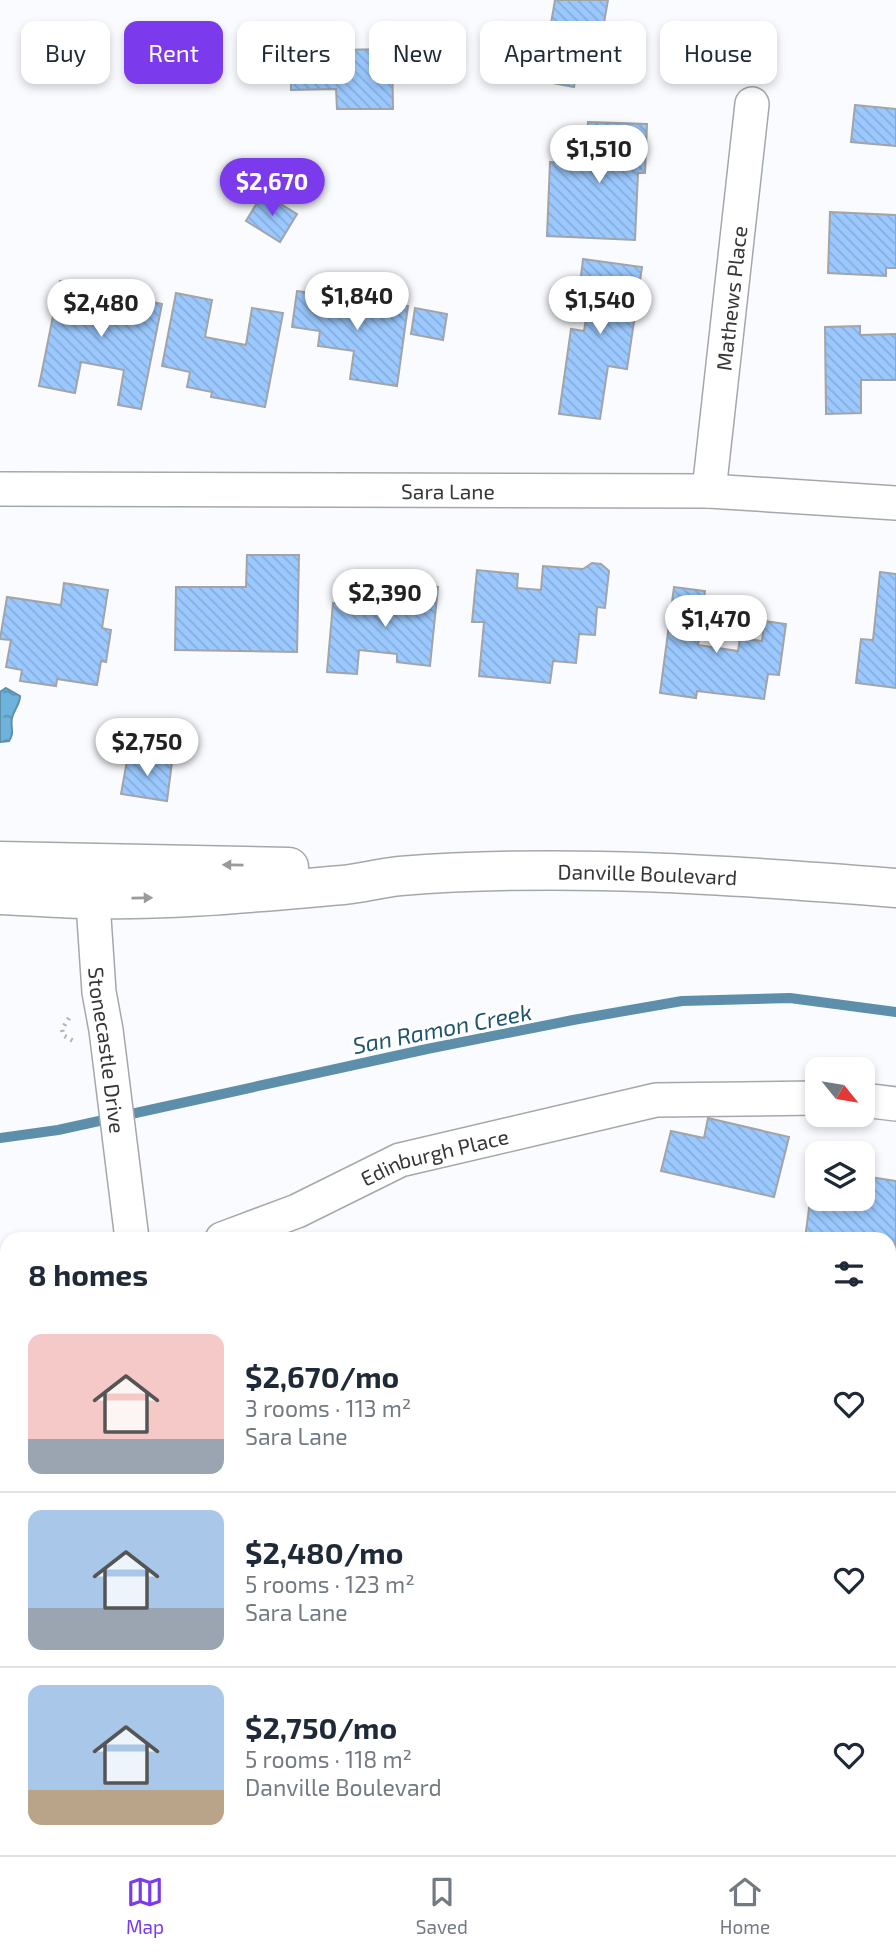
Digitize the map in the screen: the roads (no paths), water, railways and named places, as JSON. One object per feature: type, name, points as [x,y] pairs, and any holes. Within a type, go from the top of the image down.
[{"type":"main road","name":"Danville Boulevard","points":[[0,862],[167,897],[346,884],[399,876],[516,872],[649,873],[896,888]]},
{"type":"main road","name":"Danville Boulevard","points":[[0,895],[91,881]]},
{"type":"street","name":"Mathews Place","points":[[709,491],[751,104]]},
{"type":"street","name":"Sara Lane","points":[[0,489],[709,491],[896,503]]},
{"type":"street","name":"Stonecastle Drive","points":[[91,881],[99,992],[130,1229]]},
{"type":"street","name":"Edinburgh Place","points":[[241,1232],[296,1212],[400,1160],[656,1100],[805,1098]]},
{"type":"street","points":[[875,1101],[896,1104]]},
{"type":"water","points":[[6,688],[20,696],[20,699],[12,718],[11,738],[9,741],[0,742],[0,692]]},
{"type":"waterway","name":"San Ramon Creek","points":[[0,1138],[58,1130],[427,1049],[682,1001],[790,998],[896,1012]]}]
